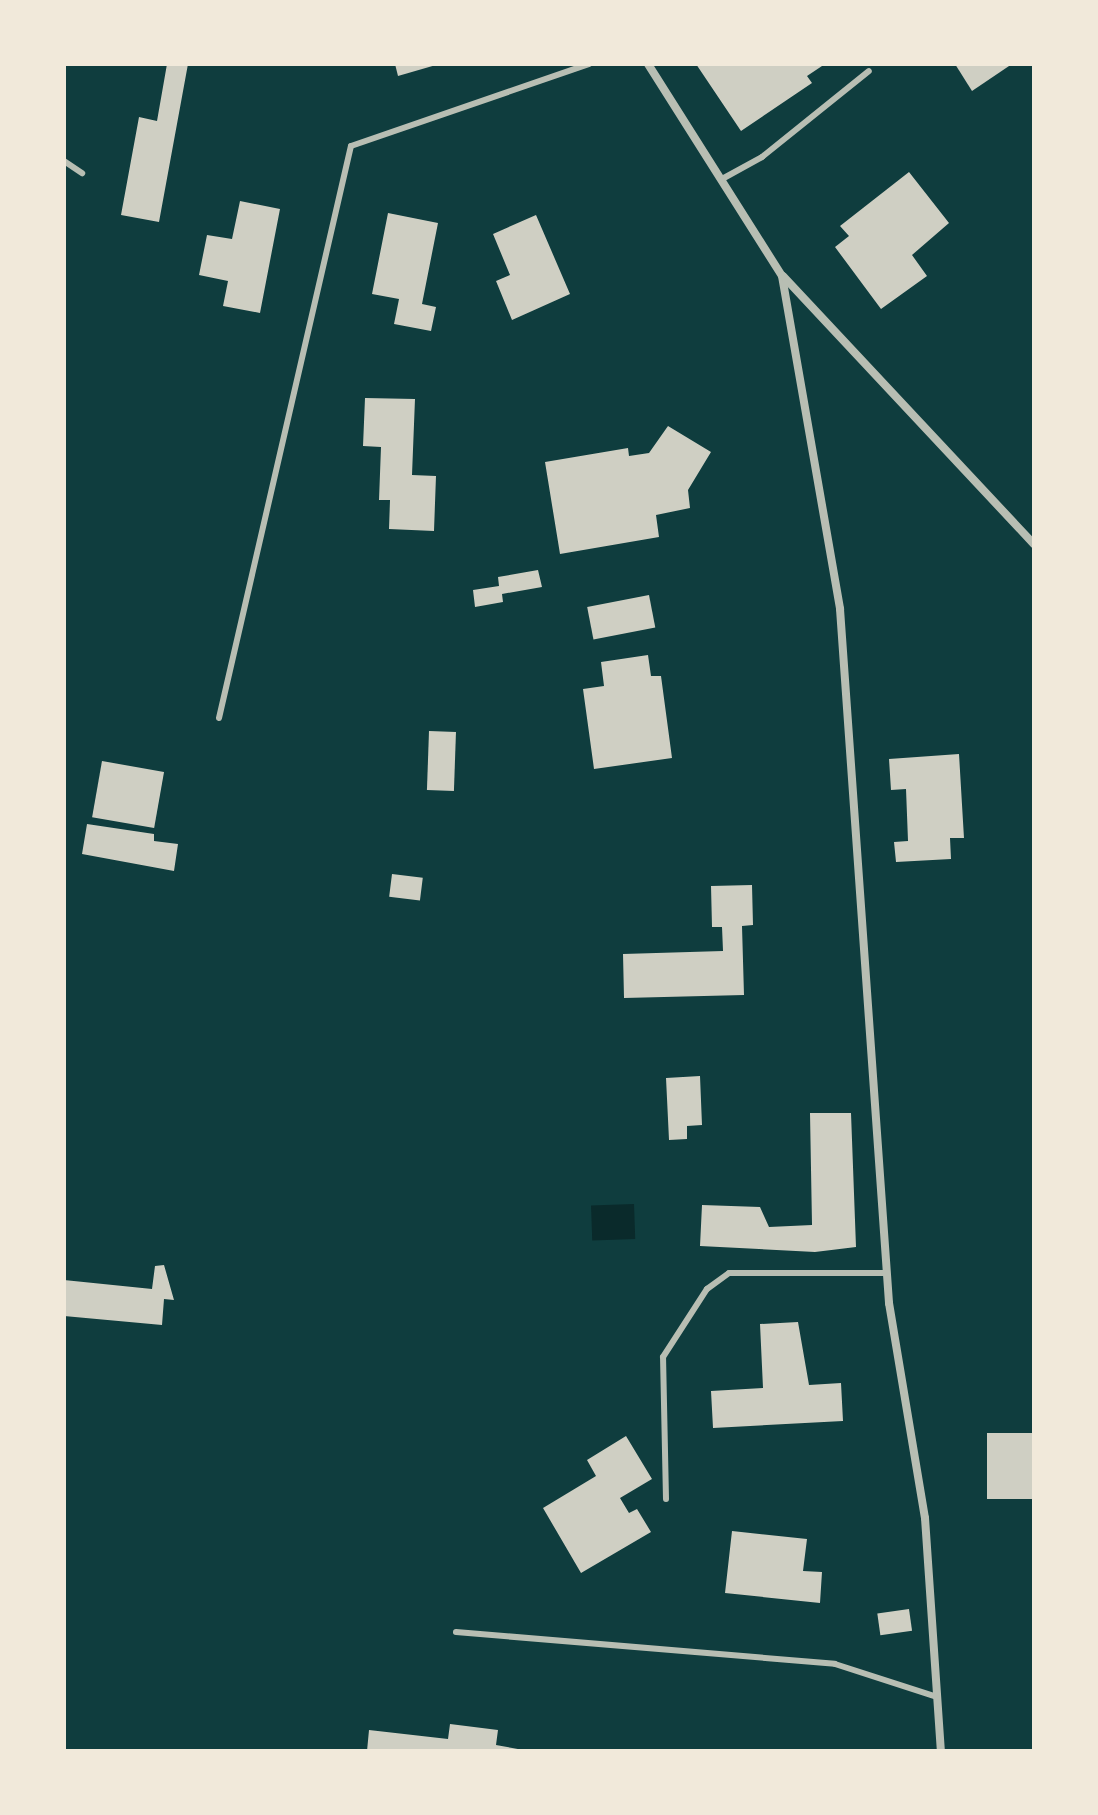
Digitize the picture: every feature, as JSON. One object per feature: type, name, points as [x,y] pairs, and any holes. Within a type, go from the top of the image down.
[{"type":"street","points":[[648,64],[782,276],[1034,544]]},
{"type":"street","points":[[782,276],[840,609],[887,1273],[925,1518],[941,1751]]},
{"type":"lane","points":[[219,718],[351,146],[589,64]]},
{"type":"lane","points":[[722,179],[762,157],[869,71]]},
{"type":"lane","points":[[64,161],[82,173]]},
{"type":"lane","points":[[666,1499],[663,1357],[707,1289],[729,1273],[887,1273]]},
{"type":"lane","points":[[456,1632],[835,1664],[937,1697]]},
{"type":"water","points":[[634,1204],[635,1239],[592,1240],[591,1206]]},
{"type":"building","points":[[167,64],[188,64],[159,222],[121,215],[139,117],[157,121]]},
{"type":"building","points":[[395,64],[436,64],[436,65],[398,76]]},
{"type":"building","points":[[696,64],[825,64],[807,76],[812,83],[741,131]]},
{"type":"building","points":[[955,64],[1012,64],[972,91]]},
{"type":"building","points":[[909,172],[949,223],[912,255],[927,276],[881,309],[835,247],[849,236],[840,226]]},
{"type":"building","points":[[240,201],[280,209],[260,313],[223,306],[228,281],[199,275],[207,235],[232,239]]},
{"type":"building","points":[[388,213],[438,223],[422,304],[436,307],[431,331],[394,324],[399,299],[372,294]]},
{"type":"building","points":[[536,215],[570,294],[512,320],[496,281],[510,275],[493,234]]},
{"type":"building","points":[[365,398],[415,399],[412,475],[436,476],[434,531],[389,529],[390,500],[379,500],[381,447],[363,446]]},
{"type":"building","points":[[668,426],[711,452],[688,490],[690,508],[656,515],[659,537],[560,554],[545,462],[628,448],[629,456],[649,453]]},
{"type":"building","points":[[538,570],[542,587],[502,594],[503,602],[475,607],[473,590],[499,586],[498,577]]},
{"type":"building","points":[[649,595],[655,627],[593,639],[587,607]]},
{"type":"building","points":[[648,655],[651,676],[661,676],[672,758],[594,769],[583,689],[604,686],[601,662]]},
{"type":"building","points":[[429,731],[456,732],[454,791],[427,790]]},
{"type":"building","points":[[959,754],[964,838],[950,838],[951,859],[896,862],[894,842],[908,841],[906,789],[891,790],[889,759]]},
{"type":"building","points":[[102,761],[164,772],[154,828],[92,817]]},
{"type":"building","points":[[87,824],[154,834],[154,841],[178,844],[174,871],[82,854]]},
{"type":"building","points":[[392,874],[423,878],[420,901],[389,897]]},
{"type":"building","points":[[752,885],[753,925],[742,926],[744,995],[624,998],[623,954],[723,951],[722,927],[712,927],[711,886]]},
{"type":"building","points":[[700,1076],[702,1125],[687,1126],[687,1139],[669,1140],[666,1078]]},
{"type":"building","points":[[810,1113],[851,1113],[856,1247],[815,1252],[700,1246],[702,1205],[760,1207],[769,1227],[812,1225]]},
{"type":"building","points":[[164,1265],[174,1300],[164,1299],[162,1325],[64,1316],[64,1280],[152,1289],[155,1266]]},
{"type":"building","points":[[798,1322],[809,1385],[841,1383],[843,1421],[713,1428],[711,1391],[763,1388],[760,1324]]},
{"type":"building","points":[[987,1433],[1034,1433],[1034,1499],[987,1499]]},
{"type":"building","points":[[626,1436],[652,1479],[620,1498],[629,1513],[637,1509],[651,1532],[581,1573],[543,1508],[596,1476],[587,1460]]},
{"type":"building","points":[[732,1531],[807,1539],[803,1571],[822,1572],[820,1603],[725,1593]]},
{"type":"building","points":[[909,1609],[912,1631],[880,1635],[877,1613]]},
{"type":"building","points":[[450,1724],[498,1730],[496,1745],[529,1751],[367,1751],[369,1730],[448,1739]]}]
